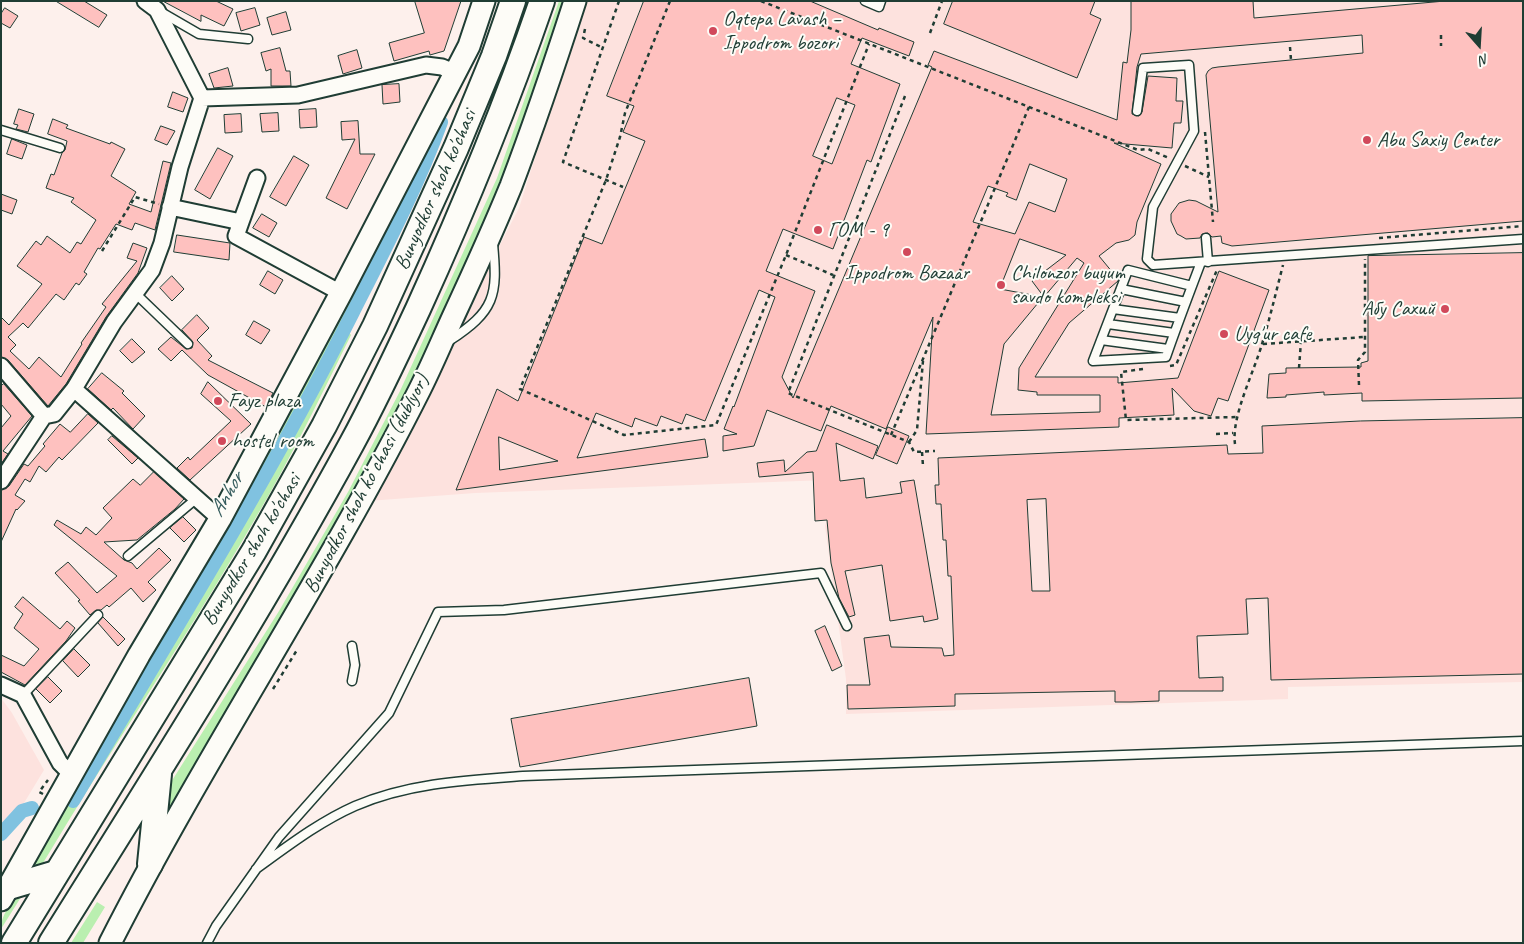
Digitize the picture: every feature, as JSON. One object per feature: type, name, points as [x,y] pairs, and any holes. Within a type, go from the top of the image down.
[{"type":"main road","name":"Bunyodkor shoh ko'chasi","points":[[15,942],[254,551],[324,426],[375,326],[456,148],[494,56],[513,1]]},
{"type":"main road","name":"Bunyodkor shoh ko'chasi","points":[[51,943],[245,632],[369,410],[441,258],[486,154],[542,1]]},
{"type":"main road","points":[[254,551],[262,544],[274,544],[279,547],[284,557],[282,568]]},
{"type":"main road","points":[[150,864],[159,771]]},
{"type":"main road","points":[[5,894],[56,873]]},
{"type":"street","points":[[5,894],[71,774],[220,519],[341,293],[469,46],[484,1]]},
{"type":"street","name":"Bunyodkor shoh koʻchasi (dublyor)","points":[[110,943],[150,864],[360,502],[420,388],[492,233],[553,69],[575,1]]},
{"type":"street","points":[[1,481],[44,416],[54,414],[74,389],[114,322],[152,270],[162,243],[180,167],[202,98],[151,6]]},
{"type":"street","points":[[202,98],[298,95],[426,65],[454,72]]},
{"type":"street","points":[[257,178],[236,236],[341,293]]},
{"type":"street","points":[[170,207],[240,222]]},
{"type":"street","points":[[1,366],[44,416]]},
{"type":"street","points":[[74,389],[220,519]]},
{"type":"street","points":[[1,685],[23,695],[60,763],[71,774]]},
{"type":"lane","points":[[865,1],[878,7],[881,1]]},
{"type":"lane","points":[[151,6],[199,34],[248,39]]},
{"type":"lane","points":[[1137,111],[1143,68],[1189,65],[1194,131],[1152,207],[1147,259],[1153,265],[1523,239]]},
{"type":"lane","points":[[1,130],[60,148]]},
{"type":"lane","points":[[1192,286],[1128,270],[1093,361],[1166,357],[1192,286],[1205,262],[1206,238]]},
{"type":"lane","points":[[1121,289],[1186,302]]},
{"type":"lane","points":[[135,292],[188,344]]},
{"type":"lane","points":[[1113,309],[1180,318]]},
{"type":"lane","points":[[1108,324],[1174,334]]},
{"type":"lane","points":[[1101,340],[1168,349]]},
{"type":"lane","points":[[128,556],[197,498]]},
{"type":"lane","points":[[207,943],[216,926],[279,836],[389,713],[438,612],[504,610],[821,573],[847,626]]},
{"type":"lane","points":[[23,695],[98,615]]},
{"type":"lane","points":[[352,646],[355,664],[352,681]]},
{"type":"lane","points":[[256,870],[302,836],[355,806],[407,789],[462,780],[523,776],[1523,741]]},
{"type":"path","points":[[619,1],[563,162],[623,187]]},
{"type":"path","points":[[670,1],[624,114],[620,137],[606,180],[520,389],[624,434],[716,425],[786,255],[869,44]]},
{"type":"path","points":[[761,1],[1138,150],[1148,149]]},
{"type":"path","points":[[930,33],[942,1]]},
{"type":"path","points":[[586,26],[583,38],[603,48]]},
{"type":"path","points":[[1441,35],[1441,46]]},
{"type":"path","points":[[1290,47],[1291,60]]},
{"type":"path","points":[[905,96],[788,393],[909,442],[914,452],[935,451]]},
{"type":"path","points":[[891,435],[1029,108]]},
{"type":"path","points":[[1204,130],[1213,222]]},
{"type":"path","points":[[102,252],[135,197],[170,207]]},
{"type":"path","points":[[1359,385],[1358,360],[1365,352],[1365,254]]},
{"type":"path","points":[[786,255],[834,275]]},
{"type":"path","points":[[1235,444],[1234,433],[1238,417],[1262,344],[1284,263]]},
{"type":"path","points":[[1176,365],[1218,270]]},
{"type":"path","points":[[1262,344],[1364,337]]},
{"type":"path","points":[[1300,368],[1301,341]]},
{"type":"path","points":[[909,442],[917,430],[924,357]]},
{"type":"path","points":[[1121,372],[1126,420],[1238,417]]},
{"type":"path","points":[[1216,434],[1234,433]]},
{"type":"path","points":[[922,452],[923,466]]},
{"type":"shaded area","name":"Chilonzor buyum savdo kompleksi","points":[[585,1],[1523,1],[1523,682],[1288,687],[1288,699],[846,714],[846,679],[825,526],[829,514],[827,480],[475,493],[368,501],[519,208]]},
{"type":"shaded area","points":[[1,698],[12,713],[44,770],[1,841]]},
{"type":"green space","points":[[559,1],[566,1],[503,181],[407,394],[354,495],[166,819],[166,790],[279,611],[348,492],[400,391],[497,178]]},
{"type":"green space","points":[[433,136],[411,190],[344,326],[351,335],[302,434],[270,493],[243,541],[40,868],[26,872],[226,526],[305,384],[375,251],[430,138]]},
{"type":"green space","points":[[28,886],[1,929],[6,911]]},
{"type":"green space","points":[[97,902],[105,907],[83,943],[71,943]]},
{"type":"building","points":[[56,1],[84,1],[107,15],[99,27]]},
{"type":"building","points":[[163,1],[216,1],[233,9],[224,26],[201,15],[201,21]]},
{"type":"building","points":[[415,1],[461,1],[444,51],[430,55],[429,51],[394,61],[389,43],[424,33]]},
{"type":"building","points":[[644,1],[810,1],[878,30],[879,28],[914,42],[909,56],[862,38],[851,64],[900,84],[871,162],[867,160],[833,249],[783,229],[766,271],[815,291],[782,377],[793,398],[932,67],[928,65],[934,51],[1117,120],[1123,62],[1127,63],[1131,30],[1131,1],[1253,1],[1254,18],[1445,1],[1523,1],[1523,221],[1232,246],[1222,243],[1221,236],[1212,237],[1208,233],[1202,234],[1200,238],[1186,239],[1177,234],[1171,221],[1171,214],[1179,203],[1189,200],[1196,201],[1218,212],[1206,75],[1208,71],[1218,67],[1363,53],[1362,35],[1141,54],[1137,67],[1132,114],[1139,116],[1142,112],[1148,76],[1177,78],[1176,101],[1183,101],[1181,123],[1174,123],[1172,148],[1114,143],[1161,164],[1137,222],[1135,235],[1129,240],[1116,243],[1099,256],[1118,281],[1069,323],[1035,377],[1118,377],[1118,383],[1178,378],[1219,271],[1269,290],[1228,401],[1218,398],[1211,416],[1194,411],[1172,388],[1174,415],[1119,418],[1119,427],[926,434],[933,317],[886,429],[831,406],[821,431],[767,410],[754,446],[723,451],[723,436],[737,434],[724,429],[775,297],[759,290],[705,421],[686,414],[682,424],[661,416],[657,426],[635,418],[632,427],[596,413],[577,458],[705,439],[708,457],[456,490],[497,389],[518,401],[584,237],[602,244],[645,141],[623,132],[634,106],[607,96]],"holes":[[[837,98],[855,105],[832,164],[813,156]],[[1030,164],[1067,179],[1055,212],[1029,202],[1015,234],[973,222],[988,186],[1008,193],[1006,196],[1016,200]],[[1020,239],[1066,255],[1032,281],[1044,297],[1077,258],[1084,263],[1019,368],[1018,390],[1037,392],[1037,395],[1100,395],[1100,412],[991,415],[1004,344],[1043,297],[1000,289]],[[499,437],[558,461],[500,470]]]},
{"type":"building","points":[[953,1],[1095,1],[1090,14],[1101,19],[1077,78],[944,24]]},
{"type":"building","points":[[5,8],[18,16],[10,28],[1,23],[1,14]]},
{"type":"building","points":[[255,8],[260,25],[241,31],[236,13]]},
{"type":"building","points":[[286,12],[291,30],[272,35],[267,18]]},
{"type":"building","points":[[280,48],[286,71],[290,71],[291,86],[271,86],[271,69],[266,71],[261,53]]},
{"type":"building","points":[[357,50],[362,68],[343,74],[338,56]]},
{"type":"building","points":[[228,68],[233,86],[214,88],[209,74]]},
{"type":"building","points":[[399,84],[400,102],[383,104],[382,85]]},
{"type":"building","points":[[173,92],[188,98],[183,112],[168,107]]},
{"type":"building","points":[[19,109],[34,114],[28,132],[16,129],[18,125],[14,124]]},
{"type":"building","points":[[316,109],[317,127],[300,128],[299,110]]},
{"type":"building","points":[[278,113],[279,131],[262,132],[260,114]]},
{"type":"building","points":[[241,114],[242,132],[225,133],[224,115]]},
{"type":"building","points":[[53,119],[68,125],[66,128],[110,144],[111,142],[125,149],[111,176],[136,192],[129,204],[151,212],[163,161],[171,163],[155,230],[135,223],[132,230],[116,224],[100,249],[98,248],[84,272],[87,274],[79,285],[76,283],[64,300],[56,294],[28,328],[23,323],[8,337],[16,345],[10,351],[29,369],[39,357],[61,377],[81,343],[106,307],[102,304],[137,261],[127,258],[133,243],[147,248],[138,273],[106,317],[66,384],[48,406],[8,360],[1,357],[1,317],[9,325],[42,284],[17,266],[36,241],[41,245],[47,236],[70,253],[77,242],[81,244],[96,220],[71,202],[74,198],[46,188],[51,174],[54,175],[67,141],[48,134]]},
{"type":"building","points":[[358,121],[360,154],[375,154],[347,209],[326,198],[355,139],[342,140],[341,122]]},
{"type":"building","points":[[161,126],[175,131],[167,145],[155,140]]},
{"type":"building","points":[[12,139],[27,145],[22,159],[7,154]]},
{"type":"building","points":[[218,148],[233,156],[210,199],[195,190]]},
{"type":"building","points":[[294,156],[309,165],[286,206],[270,197]]},
{"type":"building","points":[[1,194],[17,200],[12,214],[1,210]]},
{"type":"building","points":[[262,214],[277,223],[269,237],[253,228]]},
{"type":"building","points":[[177,235],[230,243],[229,260],[174,252]]},
{"type":"building","name":"Абу Сахий","points":[[1523,253],[1523,398],[1362,401],[1362,393],[1324,395],[1324,392],[1267,398],[1269,374],[1286,373],[1286,368],[1361,367],[1361,363],[1368,361],[1368,256]]},
{"type":"building","points":[[268,271],[283,280],[275,294],[260,285]]},
{"type":"building","points":[[172,276],[184,289],[172,301],[160,288]]},
{"type":"building","points":[[197,315],[209,328],[197,340],[212,356],[208,360],[273,393],[266,407],[208,375],[182,350],[171,361],[158,349],[171,337],[186,349],[192,348],[193,342],[182,330]]},
{"type":"building","points":[[254,321],[270,330],[261,344],[246,335]]},
{"type":"building","points":[[132,339],[145,352],[132,363],[120,351]]},
{"type":"building","points":[[102,373],[124,391],[122,393],[145,416],[133,429],[113,408],[111,410],[88,389]]},
{"type":"building","points":[[208,382],[251,424],[190,480],[177,468],[188,457],[190,460],[231,421],[201,394]]},
{"type":"building","points":[[4,384],[32,416],[3,451],[8,454],[1,464],[1,428],[11,416],[1,404],[1,386]]},
{"type":"building","points":[[88,414],[98,423],[62,460],[59,457],[46,472],[39,466],[30,482],[25,479],[15,495],[25,501],[16,509],[1,542],[1,490],[9,486],[24,464],[28,466],[60,424],[70,432]]},
{"type":"building","points":[[1523,418],[1523,674],[1271,680],[1268,598],[1246,599],[1248,634],[1197,636],[1199,678],[1223,677],[1223,691],[1159,691],[1159,701],[1131,702],[1115,702],[1115,691],[955,694],[955,706],[848,709],[847,685],[870,685],[864,638],[889,635],[891,647],[942,648],[944,656],[954,655],[951,576],[948,576],[946,540],[943,540],[941,504],[936,504],[935,485],[939,485],[938,458],[1227,445],[1228,454],[1263,453],[1262,426],[1360,421]],"holes":[[[1046,499],[1050,591],[1032,591],[1027,500]]]},
{"type":"building","points":[[827,425],[878,446],[873,459],[836,443],[840,481],[864,478],[866,498],[902,493],[900,482],[914,480],[938,619],[924,622],[923,616],[890,621],[882,565],[845,571],[855,615],[849,617],[839,598],[831,563],[827,520],[815,521],[813,472],[759,477],[757,463],[784,460],[785,472],[807,452],[816,451]]},
{"type":"building","points":[[888,427],[909,436],[897,464],[876,455]]},
{"type":"building","points":[[112,436],[138,458],[132,464],[108,440]]},
{"type":"building","points":[[154,472],[184,499],[175,509],[137,540],[104,542],[137,569],[159,548],[171,560],[148,582],[156,590],[143,602],[131,588],[109,607],[107,605],[90,615],[78,601],[80,600],[55,573],[68,562],[97,593],[117,576],[54,525],[57,520],[81,534],[86,527],[96,535],[112,518],[103,508],[133,479],[140,485]]},
{"type":"building","points":[[183,517],[196,530],[184,542],[170,528]]},
{"type":"building","points":[[23,597],[60,629],[67,621],[75,628],[66,641],[25,685],[1,672],[1,655],[24,666],[39,649],[14,628],[23,614],[15,607]]},
{"type":"building","points":[[103,617],[125,639],[118,646],[98,623]]},
{"type":"building","points":[[825,626],[842,666],[832,671],[815,631]]},
{"type":"building","points":[[74,649],[90,665],[78,677],[63,661]]},
{"type":"building","points":[[48,677],[62,691],[50,703],[36,689]]},
{"type":"building","points":[[749,678],[757,726],[520,767],[511,719]]},
{"type":"waterway","name":"Anhor","points":[[73,801],[218,558],[321,374],[400,218],[422,171],[441,122]]},
{"type":"waterway","name":"Anhor","points":[[1,834],[22,811],[32,808]]},
{"type":"place","name":"Oqtepa Lavash – Ippodrom bozori","points":[[713,31]]},
{"type":"place","name":"Abu Saxiy Center","points":[[1367,140]]},
{"type":"place","name":"ГОМ - 9","points":[[818,230]]},
{"type":"place","name":"Ippodrom Bazaar","points":[[907,252]]},
{"type":"place","name":"Chilonzor buyum savdo kompleksi","points":[[1001,285]]},
{"type":"place","name":"Абу Сахий","points":[[1445,309]]},
{"type":"place","name":"Uyg'ur cafe","points":[[1224,334]]},
{"type":"place","name":"Fayz plaza","points":[[218,401]]},
{"type":"place","name":"hostel room","points":[[222,441]]}]
